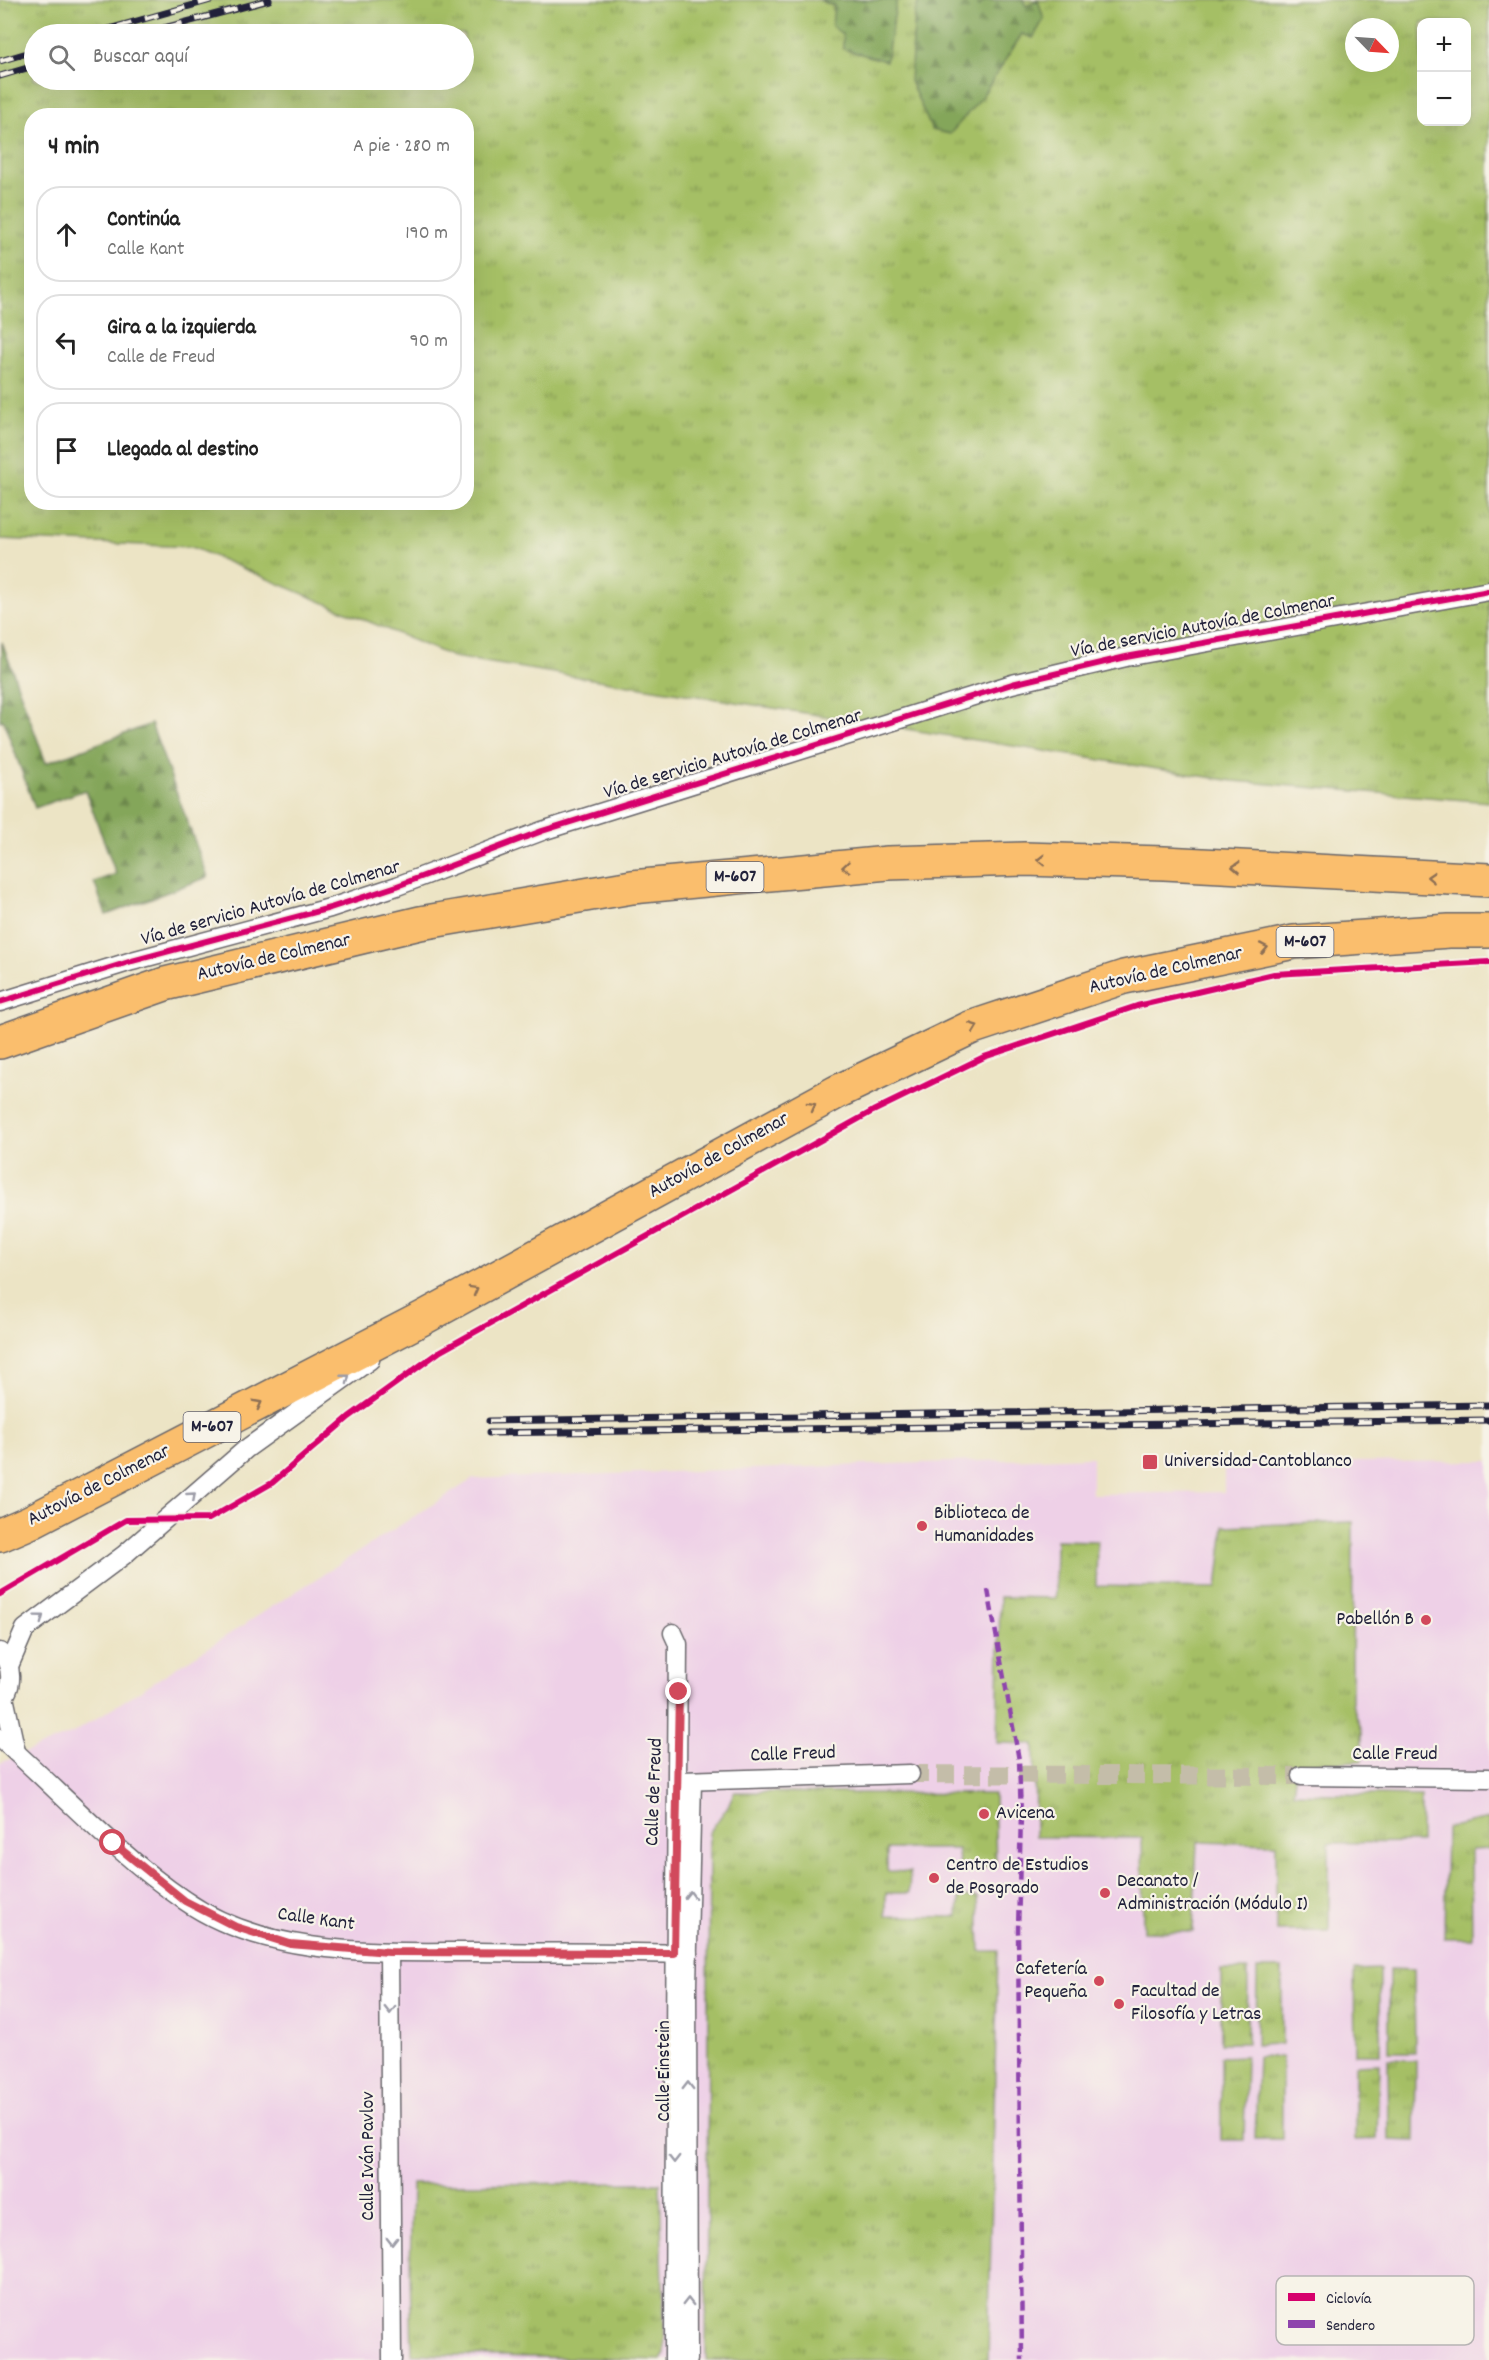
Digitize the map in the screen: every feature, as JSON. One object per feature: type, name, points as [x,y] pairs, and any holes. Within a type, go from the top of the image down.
[{"type":"highway","name":"Autovía de Colmenar","points":[[0,1042],[165,984],[420,923],[632,887],[888,863],[1024,859],[1164,863],[1489,880]]},
{"type":"highway","name":"Autovía de Colmenar","points":[[0,1535],[30,1522],[423,1318],[837,1092],[970,1028],[1124,976],[1294,942],[1449,931],[1489,931]]},
{"type":"street","name":"Vía de servicio Autovía de Colmenar","points":[[0,1002],[123,964],[330,908],[398,886],[542,831],[1012,684],[1126,657],[1489,591]]},
{"type":"street","points":[[16,1752],[2,1699],[11,1677],[4,1659],[25,1629],[124,1555],[246,1449],[336,1386],[423,1318]]},
{"type":"street","name":"Calle de Freud","points":[[673,1633],[678,1644],[684,1781]]},
{"type":"street","name":"Calle Kant","points":[[0,1738],[113,1843],[185,1901],[236,1927],[290,1944],[389,1952],[681,1954]]},
{"type":"street","name":"Calle Freud","points":[[684,1781],[910,1774]]},
{"type":"street","name":"Calle Freud","points":[[1301,1776],[1489,1778]]},
{"type":"street","name":"Calle Einstein","points":[[674,2360],[684,1781]]},
{"type":"street","name":"Calle Iván Pavlov","points":[[389,1952],[392,2360]]},
{"type":"street","name":"Calle Einstein","points":[[681,1954],[688,2360]]},
{"type":"shaded area","points":[[1092,1457],[1092,1494],[1224,1492],[1224,1463],[1489,1461],[1489,2360],[0,2360],[0,1763],[75,1732],[473,1479]]},
{"type":"green space","points":[[0,0],[1489,0],[1489,802],[1233,781],[453,657],[192,547],[0,539]]},
{"type":"green space","points":[[819,0],[897,0],[886,61],[843,49],[843,35],[832,26],[834,6]]},
{"type":"green space","points":[[919,0],[977,0],[979,6],[985,0],[1023,0],[1026,6],[1038,0],[1044,19],[1033,38],[1022,34],[981,98],[950,134],[932,130],[910,81],[915,13]]},
{"type":"green space","points":[[2,642],[46,763],[151,724],[208,877],[106,915],[94,882],[116,874],[85,790],[35,808],[3,720],[0,721]]},
{"type":"green space","points":[[1353,1522],[1352,1703],[1362,1731],[1362,1761],[1297,1764],[1293,1793],[1421,1796],[1421,1842],[1329,1843],[1329,1931],[1276,1931],[1276,1844],[1197,1842],[1193,1932],[1143,1931],[1142,1838],[1035,1837],[1034,1744],[997,1743],[1000,1597],[1055,1598],[1056,1540],[1097,1541],[1096,1586],[1217,1588],[1224,1526]]},
{"type":"green space","points":[[734,1792],[994,1794],[996,1868],[959,1866],[958,1849],[887,1849],[887,1871],[910,1872],[909,1893],[886,1893],[886,1916],[958,1917],[959,1897],[978,1897],[980,1951],[998,1951],[988,2360],[706,2360],[709,1833],[728,1806]]},
{"type":"green space","points":[[1489,1819],[1489,1849],[1471,1850],[1472,1938],[1444,1938],[1446,1828]]},
{"type":"green space","points":[[1257,1969],[1282,1969],[1282,2044],[1256,2045]]},
{"type":"green space","points":[[1380,1969],[1380,2054],[1355,2054],[1354,1970]]},
{"type":"green space","points":[[1389,1969],[1414,1970],[1415,2052],[1389,2052]]},
{"type":"green space","points":[[1221,1970],[1248,1970],[1247,2043],[1221,2043]]},
{"type":"green space","points":[[1246,2056],[1244,2140],[1221,2140],[1221,2057]]},
{"type":"green space","points":[[1258,2056],[1282,2057],[1282,2139],[1255,2139]]},
{"type":"green space","points":[[1388,2059],[1416,2060],[1415,2141],[1389,2140]]},
{"type":"green space","points":[[1379,2064],[1377,2139],[1355,2140],[1355,2065]]},
{"type":"green space","points":[[660,2183],[665,2354],[661,2360],[412,2354],[410,2273],[412,2184]]},
{"type":"tunnel","points":[[910,1774],[1301,1776]]},
{"type":"railway","points":[[126,24],[211,0]]},
{"type":"railway","points":[[179,24],[269,0]]},
{"type":"railway","points":[[0,61],[24,54]]},
{"type":"railway","points":[[0,76],[24,69]]},
{"type":"railway","points":[[489,1421],[1489,1405]]},
{"type":"railway","points":[[489,1433],[1489,1420]]},
{"type":"marked path","points":[[988,1590],[1019,1760],[1021,1815],[1018,1931],[1022,2360]]},
{"type":"cycle path","points":[[0,1002],[132,961],[330,908],[397,886],[542,831],[1012,684],[1126,657],[1489,591]]},
{"type":"cycle path","points":[[0,1594],[126,1520],[209,1519],[272,1483],[349,1417],[439,1352],[873,1111],[984,1057],[1137,1006],[1274,974],[1489,962]]},
{"type":"place","name":"Universidad-Cantoblanco","points":[[1150,1462]]},
{"type":"place","name":"Biblioteca de Humanidades","points":[[922,1526]]},
{"type":"place","name":"Pabellón B","points":[[1426,1620]]},
{"type":"place","name":"Avicena","points":[[984,1814]]},
{"type":"place","name":"Centro de Estudios de Posgrado","points":[[934,1878]]},
{"type":"place","name":"Decanato / Administración (Módulo I)","points":[[1105,1893]]},
{"type":"place","name":"Cafetería Pequeña","points":[[1099,1981]]},
{"type":"place","name":"Facultad de Filosofía y Letras","points":[[1119,2004]]},
{"type":"route","points":[[113,1843],[185,1901],[236,1927],[290,1944],[389,1952],[674,1953],[679,1692]]}]
